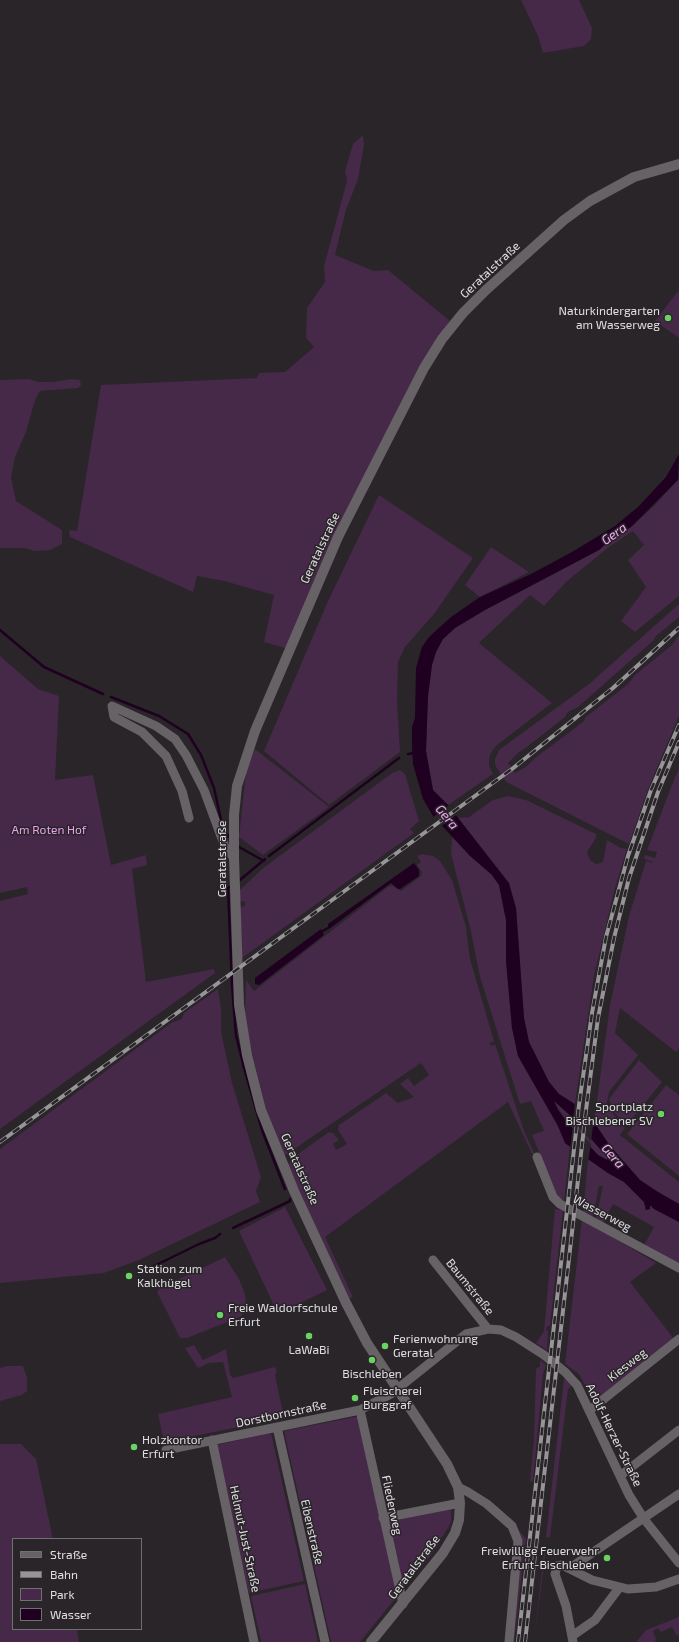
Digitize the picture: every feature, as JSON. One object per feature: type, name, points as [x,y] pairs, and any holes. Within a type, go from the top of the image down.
[{"type":"street","name":"Geratalstraße","points":[[371,1642],[443,1553],[455,1533],[459,1520],[460,1503],[458,1488],[446,1464],[366,1343],[289,1180],[261,1110],[247,1055],[239,1005],[234,881],[234,815],[237,786],[255,730],[338,537],[424,368],[442,339],[463,313],[486,290],[553,230],[590,201],[634,177],[679,164]]},
{"type":"street","points":[[190,818],[182,791],[166,756],[142,732],[114,717],[112,706],[156,726],[175,739],[186,755],[204,790],[225,847],[234,858]]},
{"type":"street","name":"Wasserweg","points":[[537,1157],[553,1196],[560,1204],[679,1268]]},
{"type":"street","name":"Baumstraße","points":[[433,1260],[488,1329]]},
{"type":"street","name":"Adolf-Herzer-Straße","points":[[396,1390],[456,1340],[466,1334],[488,1329],[509,1333],[544,1355],[565,1372],[577,1385],[620,1476],[644,1519],[679,1563]]},
{"type":"street","name":"Kiesweg","points":[[590,1410],[679,1339]]},
{"type":"street","name":"Dorstbornstraße","points":[[166,1450],[360,1410],[377,1402],[396,1390]]},
{"type":"street","name":"Fliederweg","points":[[360,1410],[402,1604]]},
{"type":"street","name":"Eibenstraße","points":[[277,1427],[325,1642]]},
{"type":"street","points":[[620,1476],[679,1430]]},
{"type":"street","name":"Helmut-Just-Straße","points":[[212,1440],[254,1642]]},
{"type":"street","points":[[458,1488],[468,1492],[487,1504],[512,1526],[518,1541],[509,1642]]},
{"type":"street","points":[[570,1568],[679,1494]]},
{"type":"street","points":[[383,1518],[460,1503]]},
{"type":"street","points":[[619,1588],[595,1620],[572,1639],[567,1610],[554,1572],[556,1567],[561,1565],[570,1568],[592,1580],[619,1588],[644,1589],[679,1579]]},
{"type":"green space","points":[[521,0],[579,0],[592,28],[591,39],[584,46],[543,53],[538,36]]},
{"type":"green space","points":[[363,135],[364,145],[358,179],[346,210],[335,255],[374,271],[388,270],[450,321],[288,649],[264,642],[274,595],[224,581],[197,576],[193,592],[70,537],[69,530],[77,531],[101,385],[257,378],[259,373],[285,372],[314,347],[306,338],[307,308],[325,282],[324,266],[347,181],[345,171],[353,144]]},
{"type":"green space","name":"Naturkindergarten am Wasserweg","points":[[678,291],[679,292],[679,338],[655,321]]},
{"type":"green space","points":[[29,379],[38,382],[52,382],[72,379],[80,380],[81,385],[78,388],[40,391],[35,400],[26,432],[15,457],[11,477],[16,501],[62,530],[62,544],[50,550],[34,551],[24,548],[0,548],[0,380]]},
{"type":"green space","points":[[679,478],[679,596],[635,632],[621,621],[646,587],[628,560],[644,545],[633,531],[609,547],[567,581],[544,606],[530,595],[479,643],[552,703],[497,745],[492,751],[489,758],[489,766],[493,774],[448,805],[433,790],[426,751],[428,696],[432,665],[436,652],[443,639],[455,628],[485,610],[599,550],[610,540],[631,527],[654,506]]},
{"type":"green space","points":[[379,495],[473,558],[434,614],[405,647],[398,662],[397,700],[400,752],[329,805],[264,751],[328,601]]},
{"type":"green space","points":[[491,547],[529,572],[480,597],[465,585]]},
{"type":"green space","points":[[679,604],[679,617],[578,707],[568,712],[565,717],[518,753],[508,763],[515,773],[527,766],[628,684],[635,675],[672,645],[679,635],[679,716],[649,787],[629,844],[506,782],[495,765],[495,759],[499,750],[589,684]]},
{"type":"green space","name":"Am Roten Hof","points":[[0,656],[38,689],[59,696],[55,780],[93,775],[111,865],[146,855],[147,865],[132,869],[146,982],[214,969],[215,973],[0,1129],[0,901],[28,894],[27,887],[0,893]]},
{"type":"green space","points":[[255,749],[329,807],[263,855],[239,837],[246,772]]},
{"type":"green space","points":[[679,769],[679,1049],[676,1052],[620,1008],[615,1033],[638,1055],[609,1092],[607,1103],[608,1108],[625,1128],[620,1135],[679,1182],[679,1204],[640,1180],[610,1146],[594,1122],[610,1005],[629,916],[646,861],[653,863],[644,859],[645,855],[655,858],[657,852],[647,850]]},
{"type":"green space","points":[[400,770],[405,774],[419,821],[410,829],[414,833],[242,958],[240,907],[245,906],[245,902],[240,901],[240,890],[262,869],[392,773]]},
{"type":"green space","points":[[508,796],[526,800],[596,834],[596,838],[587,852],[590,860],[596,864],[603,862],[607,840],[621,848],[627,849],[615,888],[594,976],[575,1104],[559,1094],[549,1082],[529,1042],[524,1018],[516,908],[471,835],[458,818],[469,817],[493,800]]},
{"type":"green space","points":[[452,837],[492,875],[499,885],[506,920],[506,961],[512,1028],[518,1056],[558,1126],[565,1143],[570,1147],[564,1201],[556,1194],[532,1135],[544,1131],[531,1101],[520,1104],[480,977],[470,927],[451,854]]},
{"type":"green space","points":[[422,854],[433,856],[440,861],[452,880],[466,927],[470,959],[494,1041],[490,1043],[491,1046],[495,1044],[524,1131],[535,1155],[533,1156],[508,1102],[325,1237],[353,1297],[349,1299],[288,1166],[289,1163],[302,1151],[329,1132],[333,1133],[339,1140],[333,1144],[336,1150],[347,1144],[338,1130],[339,1125],[386,1093],[398,1103],[414,1097],[400,1084],[408,1078],[414,1086],[429,1075],[421,1063],[284,1156],[266,1109],[250,1045],[245,1015],[246,980],[254,991],[389,886],[393,886],[401,891],[421,876],[422,872],[417,865],[421,862],[417,856]]},
{"type":"green space","points":[[218,989],[221,1008],[221,1031],[232,1083],[261,1177],[256,1191],[260,1202],[139,1260],[104,1273],[0,1283],[0,1149],[171,1023],[182,1019],[184,1013]]},
{"type":"green space","points":[[639,1060],[662,1082],[626,1126],[612,1110],[609,1099]]},
{"type":"green space","name":"Sportplatz Bischlebener SV","points":[[666,1085],[679,1095],[679,1176],[627,1134]]},
{"type":"green space","points":[[553,1100],[573,1118],[607,1157],[607,1160],[598,1155],[567,1122]]},
{"type":"green space","points":[[588,1159],[624,1182],[644,1202],[646,1210],[649,1205],[679,1222],[679,1264],[644,1245],[654,1227],[613,1204],[603,1223],[596,1218],[603,1186],[599,1186],[593,1216],[583,1213]]},
{"type":"green space","points":[[285,1207],[327,1290],[278,1314],[239,1231]]},
{"type":"green space","points":[[555,1209],[563,1210],[550,1326],[547,1326],[546,1331],[548,1331],[547,1350],[536,1343],[544,1331]]},
{"type":"green space","points":[[582,1219],[656,1263],[630,1282],[674,1339],[597,1400],[593,1400],[579,1374],[565,1364]]},
{"type":"green space","points":[[225,1257],[239,1279],[245,1294],[247,1311],[240,1317],[187,1338],[180,1338],[157,1292],[162,1286],[190,1274],[193,1268],[196,1271]]},
{"type":"green space","points":[[194,1345],[203,1360],[226,1349],[230,1374],[233,1378],[275,1367],[277,1372],[275,1375],[284,1418],[164,1442],[158,1414],[232,1397],[223,1362],[209,1363],[198,1368],[185,1348]]},
{"type":"green space","points":[[540,1360],[546,1365],[543,1374],[533,1482],[530,1481],[534,1438],[536,1369],[540,1366]]},
{"type":"green space","points":[[7,1366],[23,1366],[27,1378],[27,1391],[22,1395],[0,1401],[0,1368]]},
{"type":"green space","points":[[564,1379],[569,1381],[572,1386],[568,1389],[550,1538],[546,1537]]},
{"type":"green space","points":[[360,1416],[398,1595],[360,1642],[331,1642],[284,1431]]},
{"type":"green space","points":[[271,1433],[304,1581],[249,1593],[216,1445]]},
{"type":"green space","points":[[0,1444],[21,1444],[36,1459],[53,1538],[12,1538],[12,1630],[77,1630],[79,1642],[0,1642]]},
{"type":"green space","points":[[451,1508],[451,1521],[449,1526],[431,1555],[401,1590],[385,1520]]},
{"type":"green space","points":[[519,1530],[526,1539],[514,1642],[511,1642]]},
{"type":"green space","points":[[545,1541],[545,1557],[534,1642],[543,1561]]},
{"type":"green space","points":[[305,1584],[318,1642],[261,1642],[251,1596]]},
{"type":"green space","points":[[679,1617],[679,1634],[677,1636],[672,1627],[661,1632],[658,1628],[653,1631],[656,1639],[655,1642],[636,1642],[646,1630]]},
{"type":"water","name":"Gera","points":[[679,454],[678,480],[631,527],[610,540],[599,550],[485,610],[455,628],[443,639],[436,652],[432,665],[428,696],[426,751],[433,790],[448,805],[509,883],[516,908],[524,1018],[529,1042],[549,1082],[559,1094],[573,1103],[594,1122],[610,1146],[640,1180],[679,1204],[679,1222],[654,1209],[650,1205],[650,1209],[646,1210],[644,1202],[624,1182],[608,1173],[565,1143],[558,1126],[518,1056],[512,1028],[506,961],[506,920],[499,885],[492,875],[470,856],[433,816],[423,799],[413,764],[412,747],[412,727],[415,718],[416,668],[422,647],[429,637],[451,617],[480,597],[531,574],[572,552],[615,526],[638,507],[666,477]],"holes":[[[554,1101],[573,1118],[607,1157],[607,1160],[598,1155],[567,1122],[558,1110]]]},
{"type":"water","points":[[414,863],[419,870],[419,876],[400,889],[391,883],[329,929],[328,928],[328,924]]},
{"type":"water","points":[[321,929],[324,935],[259,985],[255,984],[255,978]]},
{"type":"pier","points":[[451,804],[458,814],[440,827],[432,818]]},
{"type":"pier","points":[[575,1102],[594,1119],[591,1141],[573,1121]]},
{"type":"pier","points":[[573,1125],[591,1144],[588,1162],[570,1149]]},
{"type":"waterway","points":[[0,630],[44,667],[103,694]]},
{"type":"waterway","points":[[111,697],[159,716],[188,734],[201,755],[214,788],[223,829],[229,837]]},
{"type":"waterway","points":[[408,754],[415,753]]},
{"type":"waterway","points":[[269,856],[399,758]]},
{"type":"waterway","points":[[239,847],[264,861]]},
{"type":"waterway","points":[[240,880],[265,859]]},
{"type":"waterway","points":[[229,887],[232,985],[236,1035],[262,1130],[285,1189]]},
{"type":"waterway","points":[[323,931],[328,928]]},
{"type":"waterway","points":[[233,1228],[290,1201],[290,1199]]},
{"type":"waterway","points":[[146,1270],[199,1244],[215,1238],[220,1234]]},
{"type":"railway","points":[[0,1142],[512,769],[613,688],[679,628]]},
{"type":"railway","points":[[518,1642],[579,1105],[592,1013],[606,937],[628,856],[651,790],[679,725]]},
{"type":"railway","points":[[525,1642],[586,1110],[598,1018],[614,938],[629,878],[658,792],[679,742]]},
{"type":"place","name":"Naturkindergarten am Wasserweg","points":[[668,318]]},
{"type":"place","name":"Sportplatz Bischlebener SV","points":[[661,1114]]},
{"type":"place","name":"Station zum Kalkhügel","points":[[129,1276]]},
{"type":"place","name":"Freie Waldorfschule Erfurt","points":[[220,1315]]},
{"type":"place","name":"LaWaBi","points":[[309,1336]]},
{"type":"place","name":"Ferienwohnung Geratal","points":[[385,1346]]},
{"type":"place","name":"Bischleben","points":[[372,1360]]},
{"type":"place","name":"Fleischerei Burggraf","points":[[355,1398]]},
{"type":"place","name":"Holzkontor Erfurt","points":[[134,1447]]},
{"type":"place","name":"Freiwillige Feuerwehr Erfurt-Bischleben","points":[[607,1558]]}]
